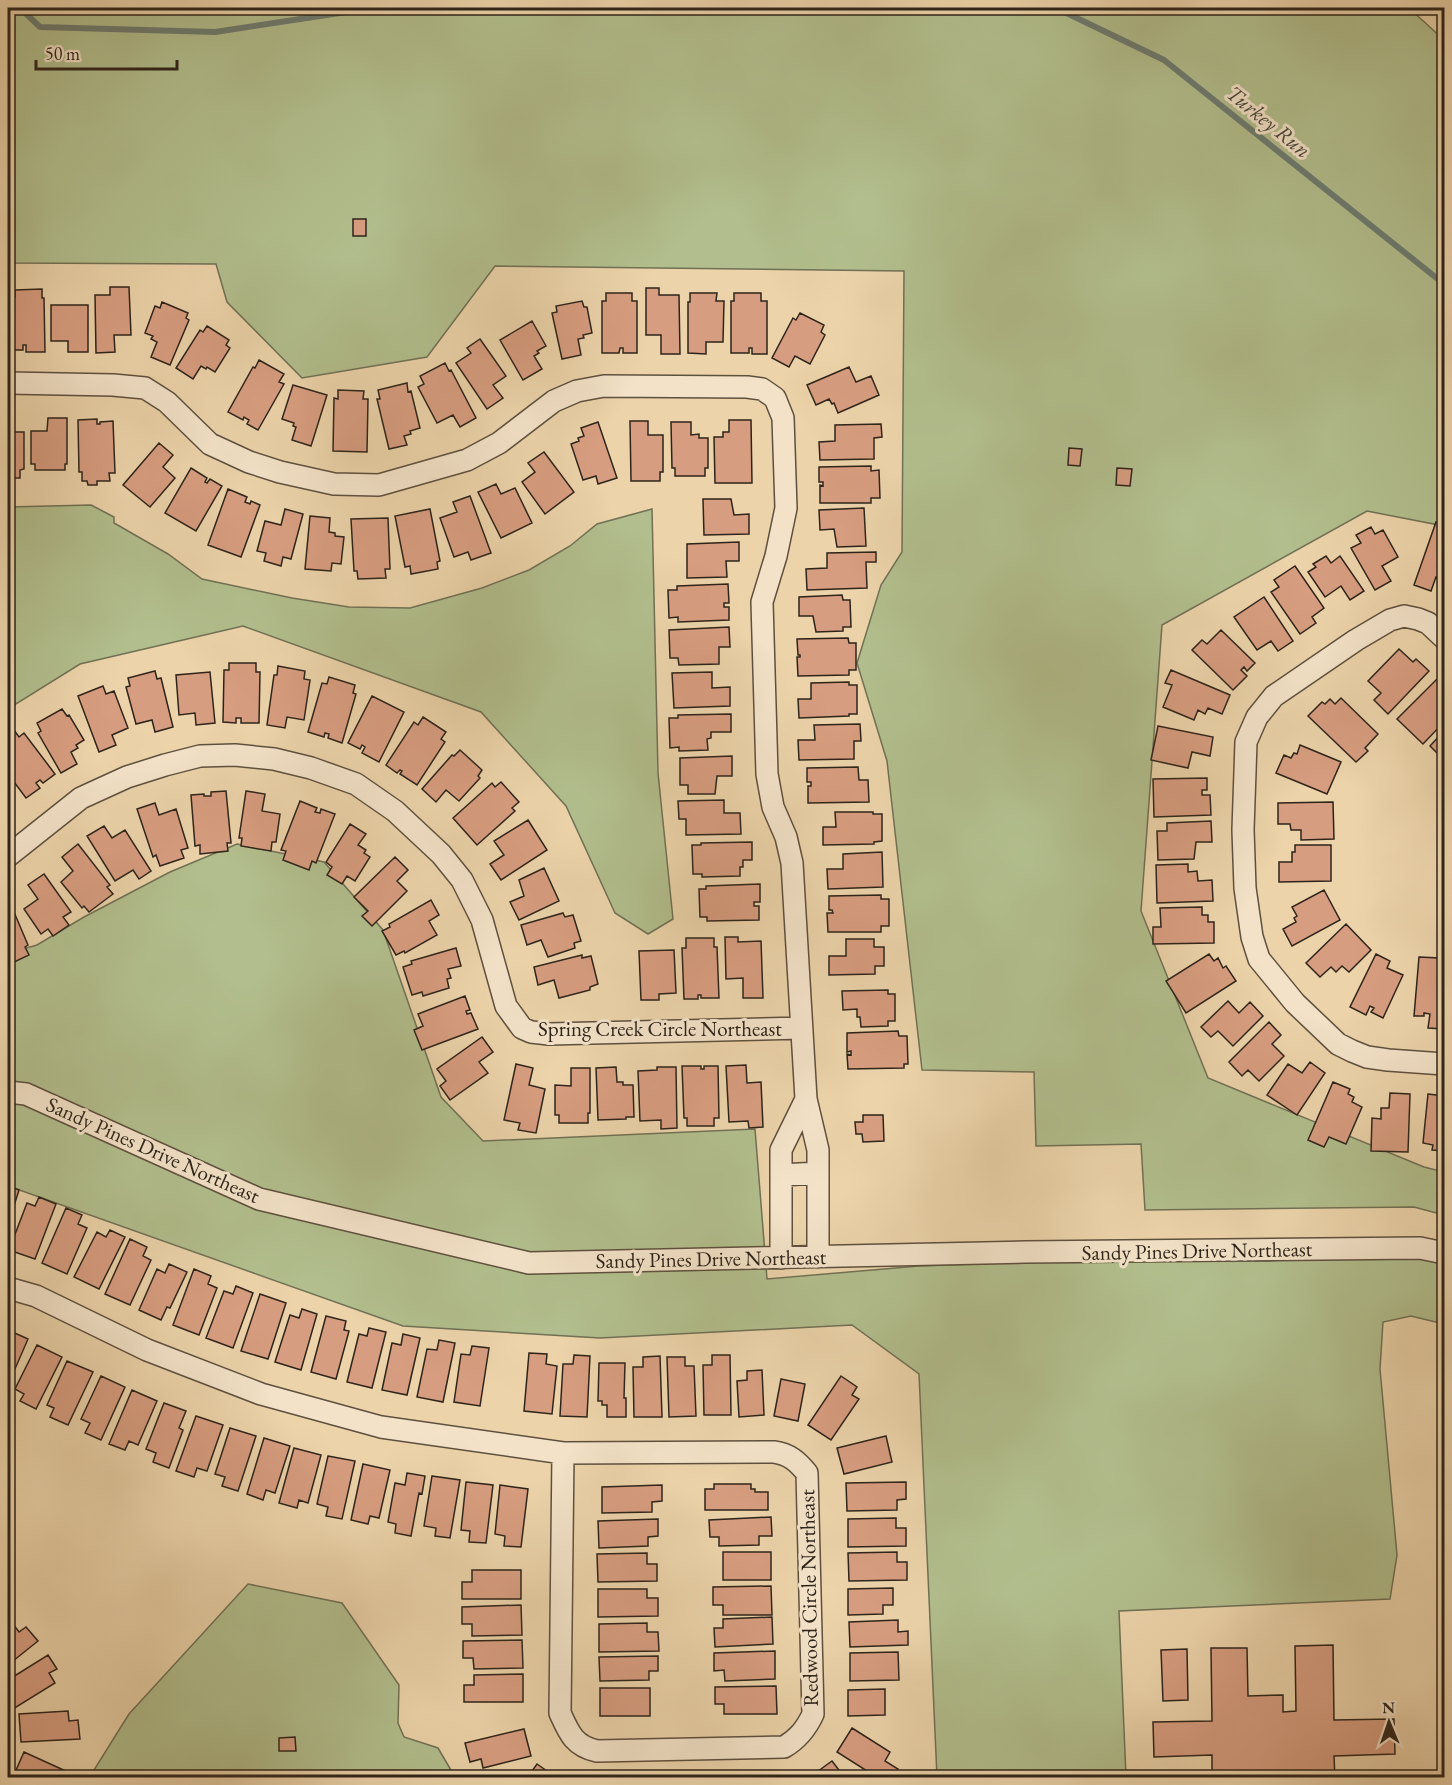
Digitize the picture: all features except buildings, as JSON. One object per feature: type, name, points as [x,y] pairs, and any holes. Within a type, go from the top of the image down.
[{"type":"street","name":"Spring Creek Circle Northeast","points":[[8,383],[113,385],[145,388],[167,402],[210,444],[249,462],[280,472],[334,484],[379,484],[466,460],[499,443],[554,401],[577,391],[604,386],[747,387],[762,389],[775,398],[783,418],[786,508],[776,556],[762,602],[767,774],[773,807],[786,837],[792,864],[806,1100],[818,1150],[818,1257]]},
{"type":"street","points":[[1444,638],[1428,623],[1418,619],[1404,616],[1390,620],[1274,696],[1257,717],[1246,742],[1243,830],[1245,888],[1252,937],[1259,959],[1275,981],[1338,1044],[1352,1051],[1388,1060],[1444,1064]]},
{"type":"street","name":"Spring Creek Circle Northeast","points":[[8,856],[81,798],[127,777],[200,756],[235,755],[274,759],[311,768],[356,784],[395,811],[441,854],[462,880],[482,920],[506,1006],[522,1028],[531,1032],[549,1034],[801,1028]]},
{"type":"street","name":"Sandy Pines Drive Northeast","points":[[8,1092],[26,1094],[259,1199],[529,1263],[1025,1252],[1420,1248],[1444,1253]]},
{"type":"street","points":[[781,1258],[781,1150],[806,1100]]},
{"type":"street","points":[[781,1175],[818,1173]]},
{"type":"street","name":"Redwood Circle Northeast","points":[[8,1288],[36,1296],[147,1350],[261,1394],[381,1427],[563,1453],[774,1452],[786,1454],[798,1462],[807,1473],[813,1714],[806,1728],[796,1740],[784,1747],[597,1751],[584,1748],[575,1741],[560,1713],[563,1453]]},
{"type":"green space","points":[[8,8],[1409,8],[1444,40],[1444,526],[1367,511],[1162,625],[1141,911],[1208,1078],[1424,1167],[1444,1172],[1444,1215],[1414,1207],[1145,1210],[1141,1144],[1036,1146],[1034,1072],[922,1070],[887,761],[857,663],[881,585],[902,552],[904,271],[495,266],[427,357],[302,378],[227,302],[216,264],[8,263]]},
{"type":"green space","points":[[91,505],[114,517],[114,523],[168,554],[202,579],[292,598],[349,607],[410,608],[482,588],[529,570],[570,546],[597,524],[652,509],[658,773],[673,919],[648,934],[615,913],[566,806],[481,712],[243,626],[80,664],[8,709],[8,507]]},
{"type":"green space","points":[[237,844],[324,862],[383,930],[441,1097],[483,1141],[755,1129],[767,1279],[919,1266],[1058,1261],[1269,1261],[1420,1248],[1444,1258],[1444,1324],[1411,1316],[1383,1322],[1380,1369],[1397,1555],[1390,1599],[1119,1611],[1126,1777],[937,1777],[919,1374],[852,1325],[600,1338],[403,1326],[8,1186],[8,953],[37,945],[84,917],[170,872]]},
{"type":"green space","points":[[248,1584],[342,1603],[399,1685],[398,1723],[404,1737],[438,1748],[455,1777],[89,1778],[129,1714]]},
{"type":"waterway","name":"Turkey Run","points":[[20,8],[40,27],[215,32],[373,8]]},
{"type":"waterway","name":"Turkey Run","points":[[1056,8],[1164,60],[1444,284]]}]
